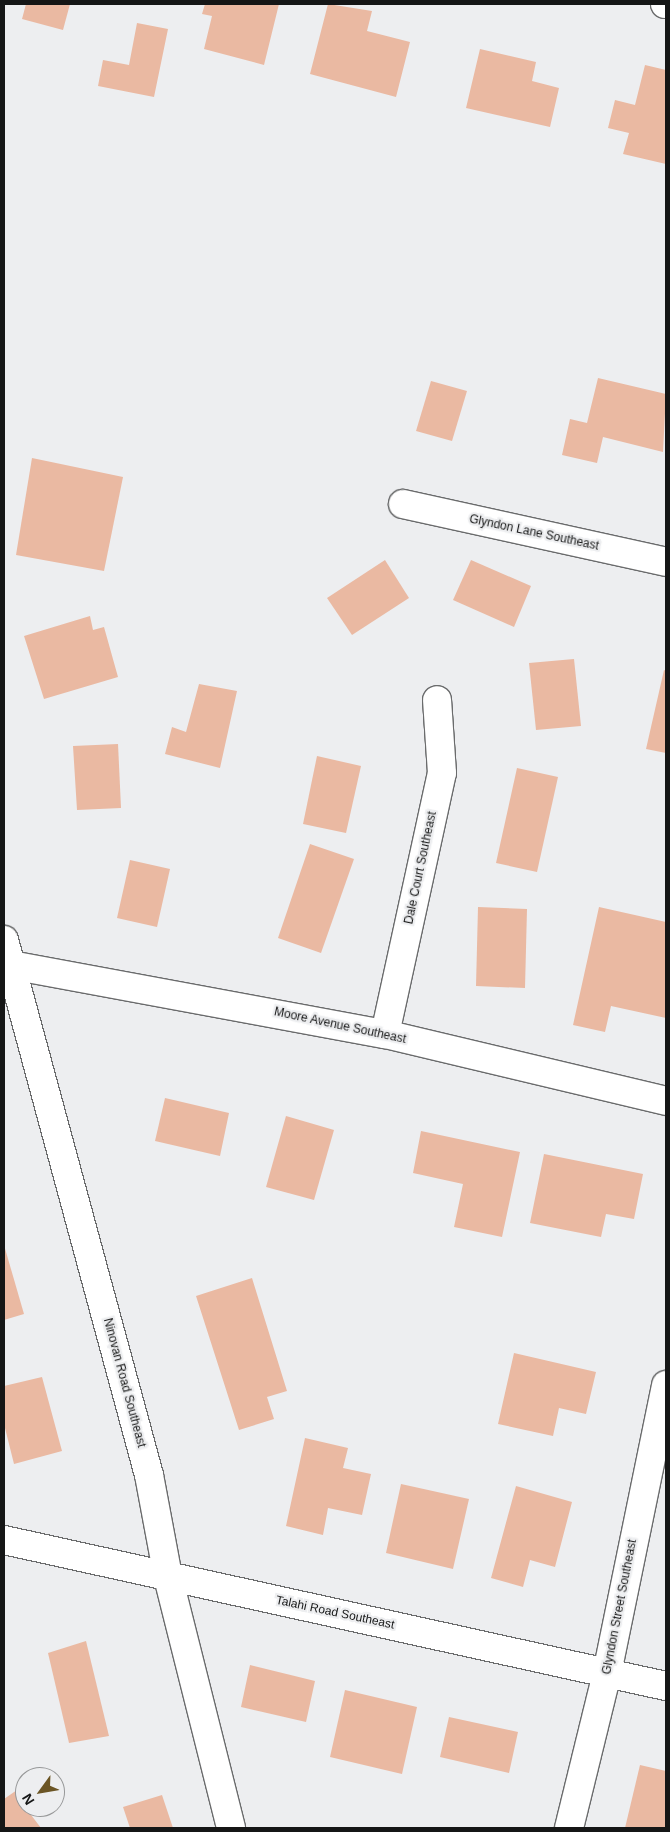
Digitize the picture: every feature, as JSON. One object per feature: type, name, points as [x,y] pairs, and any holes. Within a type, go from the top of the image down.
[{"type":"street","name":"Glyndon Lane Southeast","points":[[403,504],[666,562]]},
{"type":"street","name":"Dale Court Southeast","points":[[385,1034],[442,773],[437,700]]},
{"type":"street","name":"Moore Avenue Southeast","points":[[7,952],[385,1034],[666,1101]]},
{"type":"street","name":"Ninovan Road Southeast","points":[[7,952],[149,1475],[168,1577],[231,1828]]},
{"type":"street","name":"Glyndon Street Southeast","points":[[569,1828],[607,1673],[666,1385]]},
{"type":"street","name":"Talahi Road Southeast","points":[[4,1540],[666,1686]]},
{"type":"building","points":[[26,4],[70,4],[63,30],[22,19]]},
{"type":"building","points":[[205,4],[279,4],[264,65],[204,49],[212,16],[202,14]]},
{"type":"building","points":[[328,4],[372,11],[367,31],[410,42],[396,97],[310,74]]},
{"type":"building","points":[[137,23],[168,29],[154,97],[98,86],[103,60],[129,65]]},
{"type":"building","points":[[480,49],[536,62],[532,81],[559,88],[550,127],[466,108]]},
{"type":"building","points":[[645,65],[666,70],[666,164],[623,154],[629,133],[608,128],[615,100],[635,105]]},
{"type":"building","points":[[598,378],[666,394],[663,452],[603,437],[597,463],[562,455],[570,419],[587,423]]},
{"type":"building","points":[[431,381],[467,391],[452,441],[416,431]]},
{"type":"building","points":[[32,458],[123,477],[104,571],[16,555]]},
{"type":"building","points":[[385,560],[409,598],[352,635],[327,598]]},
{"type":"building","points":[[471,560],[531,586],[514,627],[453,600]]},
{"type":"building","points":[[90,616],[93,630],[104,627],[118,677],[44,699],[24,636]]},
{"type":"building","points":[[574,659],[581,726],[536,730],[529,663]]},
{"type":"building","points":[[664,670],[666,671],[666,753],[646,749]]},
{"type":"building","points":[[199,684],[237,691],[220,768],[165,754],[172,727],[186,732]]},
{"type":"building","points":[[118,744],[121,808],[77,810],[73,746]]},
{"type":"building","points":[[317,756],[361,766],[346,833],[303,824]]},
{"type":"building","points":[[517,768],[558,777],[537,872],[496,863]]},
{"type":"building","points":[[310,844],[354,859],[321,953],[278,938]]},
{"type":"building","points":[[130,860],[170,869],[157,927],[117,918]]},
{"type":"building","points":[[478,907],[527,909],[525,988],[476,986]]},
{"type":"building","points":[[599,907],[666,922],[666,1018],[611,1006],[605,1032],[573,1025]]},
{"type":"building","points":[[165,1098],[229,1113],[220,1156],[155,1141]]},
{"type":"building","points":[[286,1116],[334,1130],[314,1200],[266,1187]]},
{"type":"building","points":[[421,1131],[520,1152],[502,1237],[454,1227],[463,1184],[413,1173]]},
{"type":"building","points":[[544,1154],[643,1174],[634,1219],[606,1214],[601,1237],[530,1223]]},
{"type":"building","points":[[4,1245],[24,1314],[4,1320]]},
{"type":"building","points":[[252,1278],[287,1391],[267,1397],[274,1419],[239,1430],[196,1296]]},
{"type":"building","points":[[514,1353],[596,1372],[586,1414],[559,1408],[553,1436],[498,1424]]},
{"type":"building","points":[[42,1377],[62,1451],[14,1464],[4,1424],[4,1386]]},
{"type":"building","points":[[305,1438],[348,1448],[343,1468],[371,1474],[362,1515],[328,1508],[323,1535],[286,1526]]},
{"type":"building","points":[[401,1484],[469,1499],[453,1569],[386,1553]]},
{"type":"building","points":[[516,1486],[572,1502],[555,1567],[530,1560],[523,1587],[491,1578]]},
{"type":"building","points":[[86,1641],[109,1736],[69,1743],[48,1653]]},
{"type":"building","points":[[250,1665],[315,1681],[306,1722],[241,1707]]},
{"type":"building","points":[[345,1690],[417,1707],[402,1774],[330,1757]]},
{"type":"building","points":[[449,1717],[518,1732],[509,1773],[440,1757]]},
{"type":"building","points":[[640,1765],[666,1771],[666,1828],[625,1828]]},
{"type":"building","points":[[15,1791],[15,1817],[33,1817],[41,1828],[4,1828],[4,1799]]},
{"type":"building","points":[[162,1795],[173,1828],[130,1828],[123,1807]]}]
